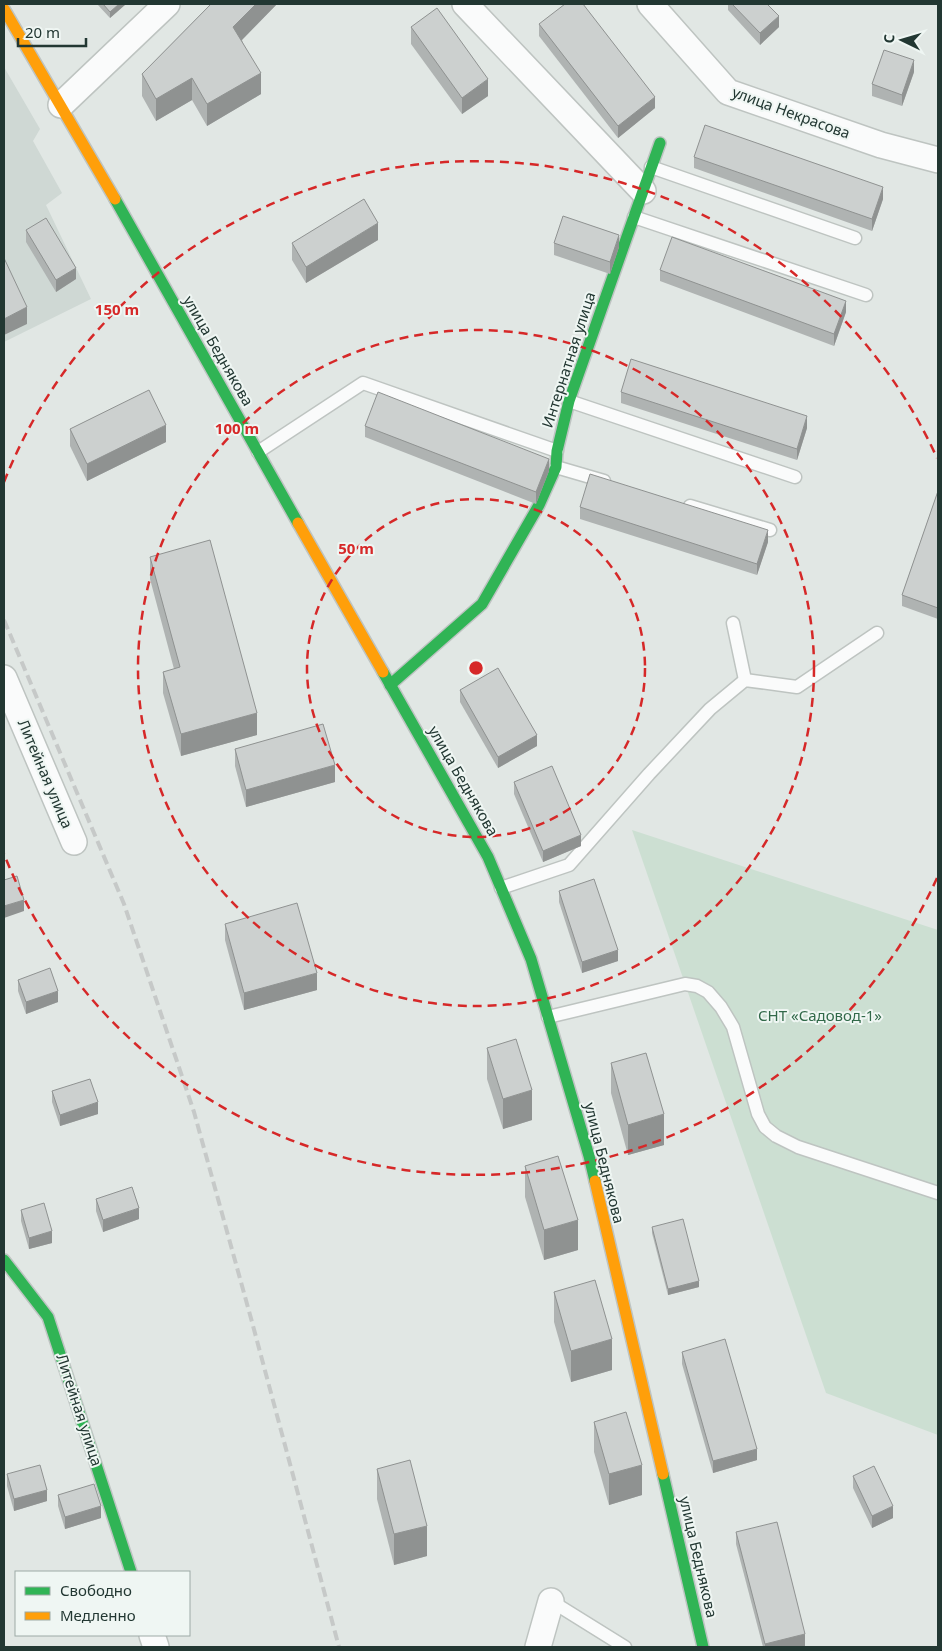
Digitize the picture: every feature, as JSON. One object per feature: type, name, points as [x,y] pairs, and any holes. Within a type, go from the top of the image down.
[{"type":"street","points":[[61,104],[168,4]]},
{"type":"street","points":[[465,4],[643,191]]},
{"type":"street","name":"улица Некрасова","points":[[650,4],[728,92],[881,145],[938,160]]},
{"type":"street","name":"улица Беднякова","points":[[4,8],[61,104],[488,857],[531,958],[589,1156],[703,1647]]},
{"type":"street","name":"Интернатная улица","points":[[390,685],[482,604],[540,505],[556,467],[557,451],[569,401],[660,143]]},
{"type":"street","name":"Литейная улица","points":[[4,678],[74,842]]},
{"type":"street","name":"Литейная улица","points":[[4,1260],[48,1317],[131,1571]]},
{"type":"street","points":[[538,1647],[550,1602]]},
{"type":"lane","points":[[651,167],[855,238]]},
{"type":"lane","points":[[634,217],[866,294]]},
{"type":"lane","points":[[258,452],[363,383],[557,451]]},
{"type":"lane","points":[[569,401],[794,477]]},
{"type":"lane","points":[[556,467],[612,483]]},
{"type":"lane","points":[[677,502],[770,530]]},
{"type":"lane","points":[[733,623],[745,680]]},
{"type":"lane","points":[[501,888],[569,865],[649,774],[710,709],[745,680],[797,687],[877,634]]},
{"type":"lane","points":[[548,1017],[685,984],[698,986],[708,992],[721,1007],[733,1027],[758,1114],[765,1127],[776,1136],[798,1147],[938,1193]]},
{"type":"lane","points":[[550,1602],[624,1647]]},
{"type":"shaded area","points":[[4,67],[40,129],[33,141],[62,193],[46,205],[91,299],[4,342]]},
{"type":"green space","name":"СНТ «Садовод-1»","points":[[632,830],[938,930],[938,1435],[826,1393]]},
{"type":"building","points":[[103,4],[119,4],[110,12]]},
{"type":"building","points":[[211,4],[256,4],[233,27],[261,73],[207,104],[192,78],[156,99],[142,74]]},
{"type":"building","points":[[565,4],[583,4],[655,97],[618,126],[539,24]]},
{"type":"building","points":[[732,4],[767,4],[779,16],[760,33]]},
{"type":"building","points":[[437,8],[488,79],[462,98],[411,27]]},
{"type":"building","points":[[884,50],[914,60],[902,95],[872,84]]},
{"type":"building","points":[[705,125],[883,187],[872,219],[694,157]]},
{"type":"building","points":[[364,199],[378,223],[306,267],[292,243]]},
{"type":"building","points":[[563,216],[619,235],[610,262],[554,243]]},
{"type":"building","points":[[46,218],[76,268],[56,280],[26,230]]},
{"type":"building","points":[[672,237],[846,301],[834,334],[660,270]]},
{"type":"building","points":[[4,258],[27,307],[4,319]]},
{"type":"building","points":[[631,359],[807,416],[797,449],[621,392]]},
{"type":"building","points":[[149,390],[166,425],[87,464],[70,429]]},
{"type":"building","points":[[378,392],[549,459],[536,492],[365,426]]},
{"type":"building","points":[[590,474],[768,530],[757,564],[580,507]]},
{"type":"building","points":[[938,491],[938,608],[902,595]]},
{"type":"building","points":[[210,540],[257,713],[181,734],[163,672],[180,667],[150,557]]},
{"type":"building","points":[[498,668],[537,735],[498,757],[460,690]]},
{"type":"building","points":[[323,724],[335,765],[246,790],[235,749]]},
{"type":"building","points":[[552,766],[581,835],[543,851],[514,782]]},
{"type":"building","points":[[17,876],[24,900],[4,906],[4,880]]},
{"type":"building","points":[[594,879],[618,950],[582,962],[559,891]]},
{"type":"building","points":[[297,903],[317,973],[244,993],[225,924]]},
{"type":"building","points":[[50,968],[58,991],[26,1002],[18,980]]},
{"type":"building","points":[[516,1039],[532,1090],[503,1099],[487,1048]]},
{"type":"building","points":[[646,1053],[664,1114],[628,1125],[611,1063]]},
{"type":"building","points":[[90,1079],[98,1102],[60,1115],[52,1091]]},
{"type":"building","points":[[558,1156],[578,1220],[544,1230],[525,1166]]},
{"type":"building","points":[[132,1187],[139,1208],[103,1220],[96,1199]]},
{"type":"building","points":[[44,1203],[52,1231],[29,1238],[21,1210]]},
{"type":"building","points":[[683,1219],[699,1281],[668,1289],[652,1227]]},
{"type":"building","points":[[595,1280],[612,1339],[571,1351],[554,1292]]},
{"type":"building","points":[[725,1339],[757,1449],[713,1461],[682,1352]]},
{"type":"building","points":[[626,1412],[642,1465],[609,1474],[594,1422]]},
{"type":"building","points":[[410,1460],[427,1526],[394,1534],[377,1469]]},
{"type":"building","points":[[40,1465],[47,1490],[14,1499],[7,1474]]},
{"type":"building","points":[[874,1466],[893,1506],[872,1516],[853,1476]]},
{"type":"building","points":[[94,1484],[101,1506],[65,1517],[58,1495]]},
{"type":"building","points":[[777,1522],[805,1634],[765,1644],[736,1532]]},
{"type":"railway","points":[[4,620],[124,904],[194,1112],[339,1647]]},
{"type":"traffic: fast","points":[[390,685],[482,604],[539,505],[556,467],[557,451],[569,401],[660,143]]},
{"type":"traffic: fast","points":[[115,199],[298,523]]},
{"type":"traffic: fast","points":[[383,672],[488,857],[531,959],[595,1181]]},
{"type":"traffic: fast","points":[[4,1260],[48,1317],[131,1571]]},
{"type":"traffic: fast","points":[[663,1474],[703,1647]]},
{"type":"traffic: slow","points":[[4,9],[115,199]]},
{"type":"traffic: slow","points":[[298,523],[383,672]]},
{"type":"traffic: slow","points":[[595,1181],[663,1474]]}]
